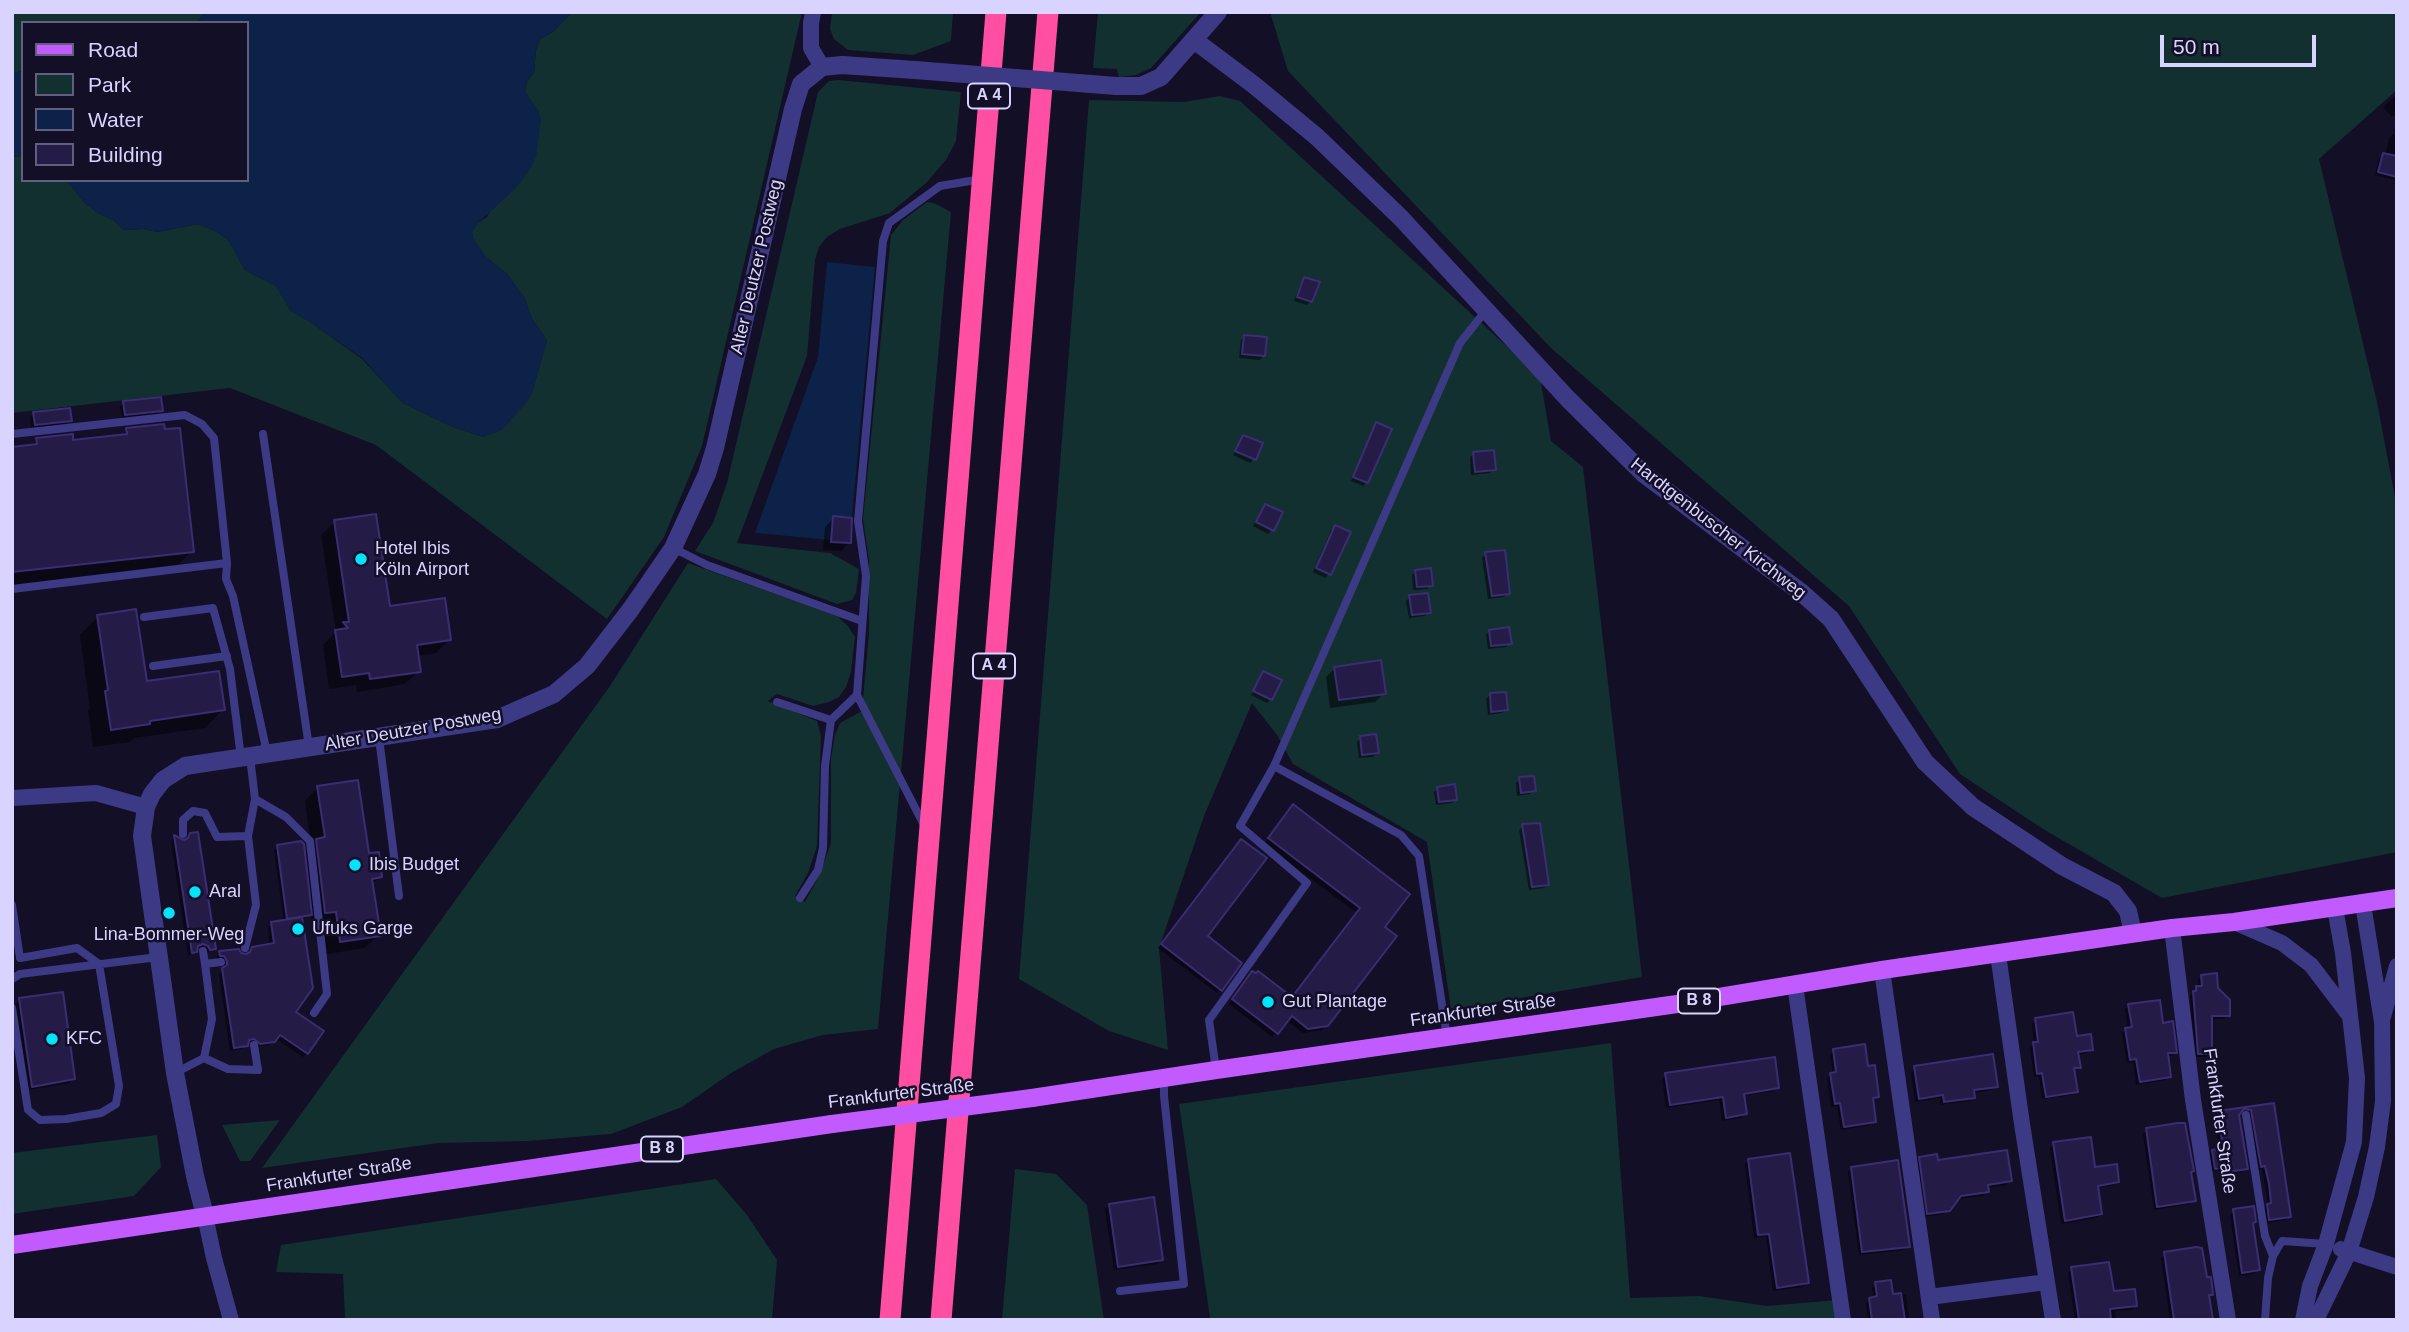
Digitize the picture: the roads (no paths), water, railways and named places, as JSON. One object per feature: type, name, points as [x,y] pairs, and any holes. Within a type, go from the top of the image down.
[{"type":"highway","name":"A 4","points":[[890,1320],[996,12]]},
{"type":"highway","name":"A 4","points":[[941,1320],[1048,12]]},
{"type":"main road","name":"Frankfurter Straße","points":[[12,1245],[832,1124],[1032,1098],[1677,1004],[2133,933],[2234,922],[2397,898]]},
{"type":"street","points":[[813,12],[811,48],[822,67],[842,65],[1116,86],[1141,86],[1161,77],[1218,12]]},
{"type":"street","name":"Hardtgenbuscher Kirchweg","points":[[1194,40],[1317,137],[1401,218],[1569,399],[1644,474],[1802,593],[1831,619],[1925,762],[1973,807],[2062,866],[2113,893],[2128,911],[2133,933]]},
{"type":"street","name":"Alter Deutzer Postweg","points":[[231,1320],[195,1176],[175,1073],[142,836],[146,807],[152,794],[163,780],[185,766],[497,719],[554,694],[587,666],[673,548],[707,474],[793,109],[801,84],[822,67]]},
{"type":"street","points":[[12,798],[96,793],[146,807]]},
{"type":"street","points":[[2316,1320],[2349,1252],[2366,1197],[2377,1147],[2383,1101],[2382,1022],[2363,904]]},
{"type":"street","points":[[2303,1320],[2310,1286],[2326,1244],[2354,1142],[2357,1078],[2334,908]]},
{"type":"street","points":[[2234,922],[2283,943],[2311,965],[2350,1017]]},
{"type":"street","name":"Frankfurter Straße","points":[[2172,928],[2193,1100],[2228,1320]]},
{"type":"street","points":[[1998,954],[2053,1320]]},
{"type":"street","points":[[2382,1022],[2397,965]]},
{"type":"street","points":[[1882,970],[1932,1320]]},
{"type":"street","points":[[1795,985],[1843,1320]]},
{"type":"street","points":[[2326,1244],[2397,1267]]},
{"type":"street","points":[[1928,1297],[2048,1282]]},
{"type":"lane","points":[[929,836],[857,695],[866,576],[858,522],[883,241],[890,223],[940,186],[983,179]]},
{"type":"lane","points":[[1216,1070],[1209,1020],[1307,883],[1240,826],[1274,766],[1460,343],[1487,309]]},
{"type":"lane","points":[[12,434],[185,415],[202,424],[214,438],[227,563],[226,579],[233,596],[255,799],[248,836],[256,905],[245,948]]},
{"type":"lane","points":[[263,434],[309,747]]},
{"type":"lane","points":[[673,548],[707,565],[862,621]]},
{"type":"lane","points":[[12,589],[227,563]]},
{"type":"lane","points":[[144,617],[213,608],[252,756]]},
{"type":"lane","points":[[153,666],[227,656]]},
{"type":"lane","points":[[800,898],[818,870],[823,848],[825,766],[831,720],[857,695]]},
{"type":"lane","points":[[777,702],[831,720]]},
{"type":"lane","points":[[379,738],[399,896]]},
{"type":"lane","points":[[1274,766],[1401,835],[1419,856],[1447,1037]]},
{"type":"lane","points":[[255,799],[286,817],[310,841],[327,994],[314,1013]]},
{"type":"lane","points":[[183,834],[183,820],[193,811],[205,813],[217,837],[248,836]]},
{"type":"lane","points":[[12,905],[20,958],[78,948],[99,964],[119,1086],[116,1104],[101,1113],[66,1119],[40,1120],[28,1110],[12,1008]]},
{"type":"lane","points":[[203,951],[212,1019],[204,1058]]},
{"type":"lane","points":[[12,979],[20,974],[158,957]]},
{"type":"lane","points":[[205,964],[221,962]]},
{"type":"lane","points":[[204,1058],[228,1069],[258,1070],[254,1045]]},
{"type":"lane","points":[[175,1073],[204,1058]]},
{"type":"lane","points":[[1120,1291],[1184,1284],[1164,1078]]},
{"type":"lane","points":[[2245,1115],[2266,1236],[2273,1256]]},
{"type":"lane","points":[[2265,1320],[2268,1278],[2273,1256],[2282,1241],[2326,1244]]},
{"type":"water","points":[[206,12],[572,12],[553,32],[540,39],[534,73],[527,81],[525,92],[539,112],[541,120],[536,157],[515,189],[478,223],[472,232],[485,256],[507,274],[524,297],[532,319],[547,340],[532,393],[502,430],[483,437],[451,426],[403,403],[362,358],[291,311],[276,286],[245,270],[229,241],[217,232],[198,224],[157,232],[144,229],[123,230],[115,221],[85,203],[68,182],[248,182],[248,21],[198,21]]},
{"type":"water","points":[[21,71],[21,156],[12,157],[12,74]]},
{"type":"water","points":[[827,262],[875,267],[852,517],[833,516],[831,540],[755,533],[818,357]]},
{"type":"place","name":"Hotel Ibis Köln Airport","points":[[361,559]]},
{"type":"place","name":"Ibis Budget","points":[[355,865]]},
{"type":"place","name":"Aral","points":[[195,892]]},
{"type":"place","name":"Lina-Bommer-Weg","points":[[169,913]]},
{"type":"place","name":"Ufuks Garge","points":[[298,929]]},
{"type":"place","name":"Gut Plantage","points":[[1268,1002]]},
{"type":"place","name":"KFC","points":[[52,1039]]}]
